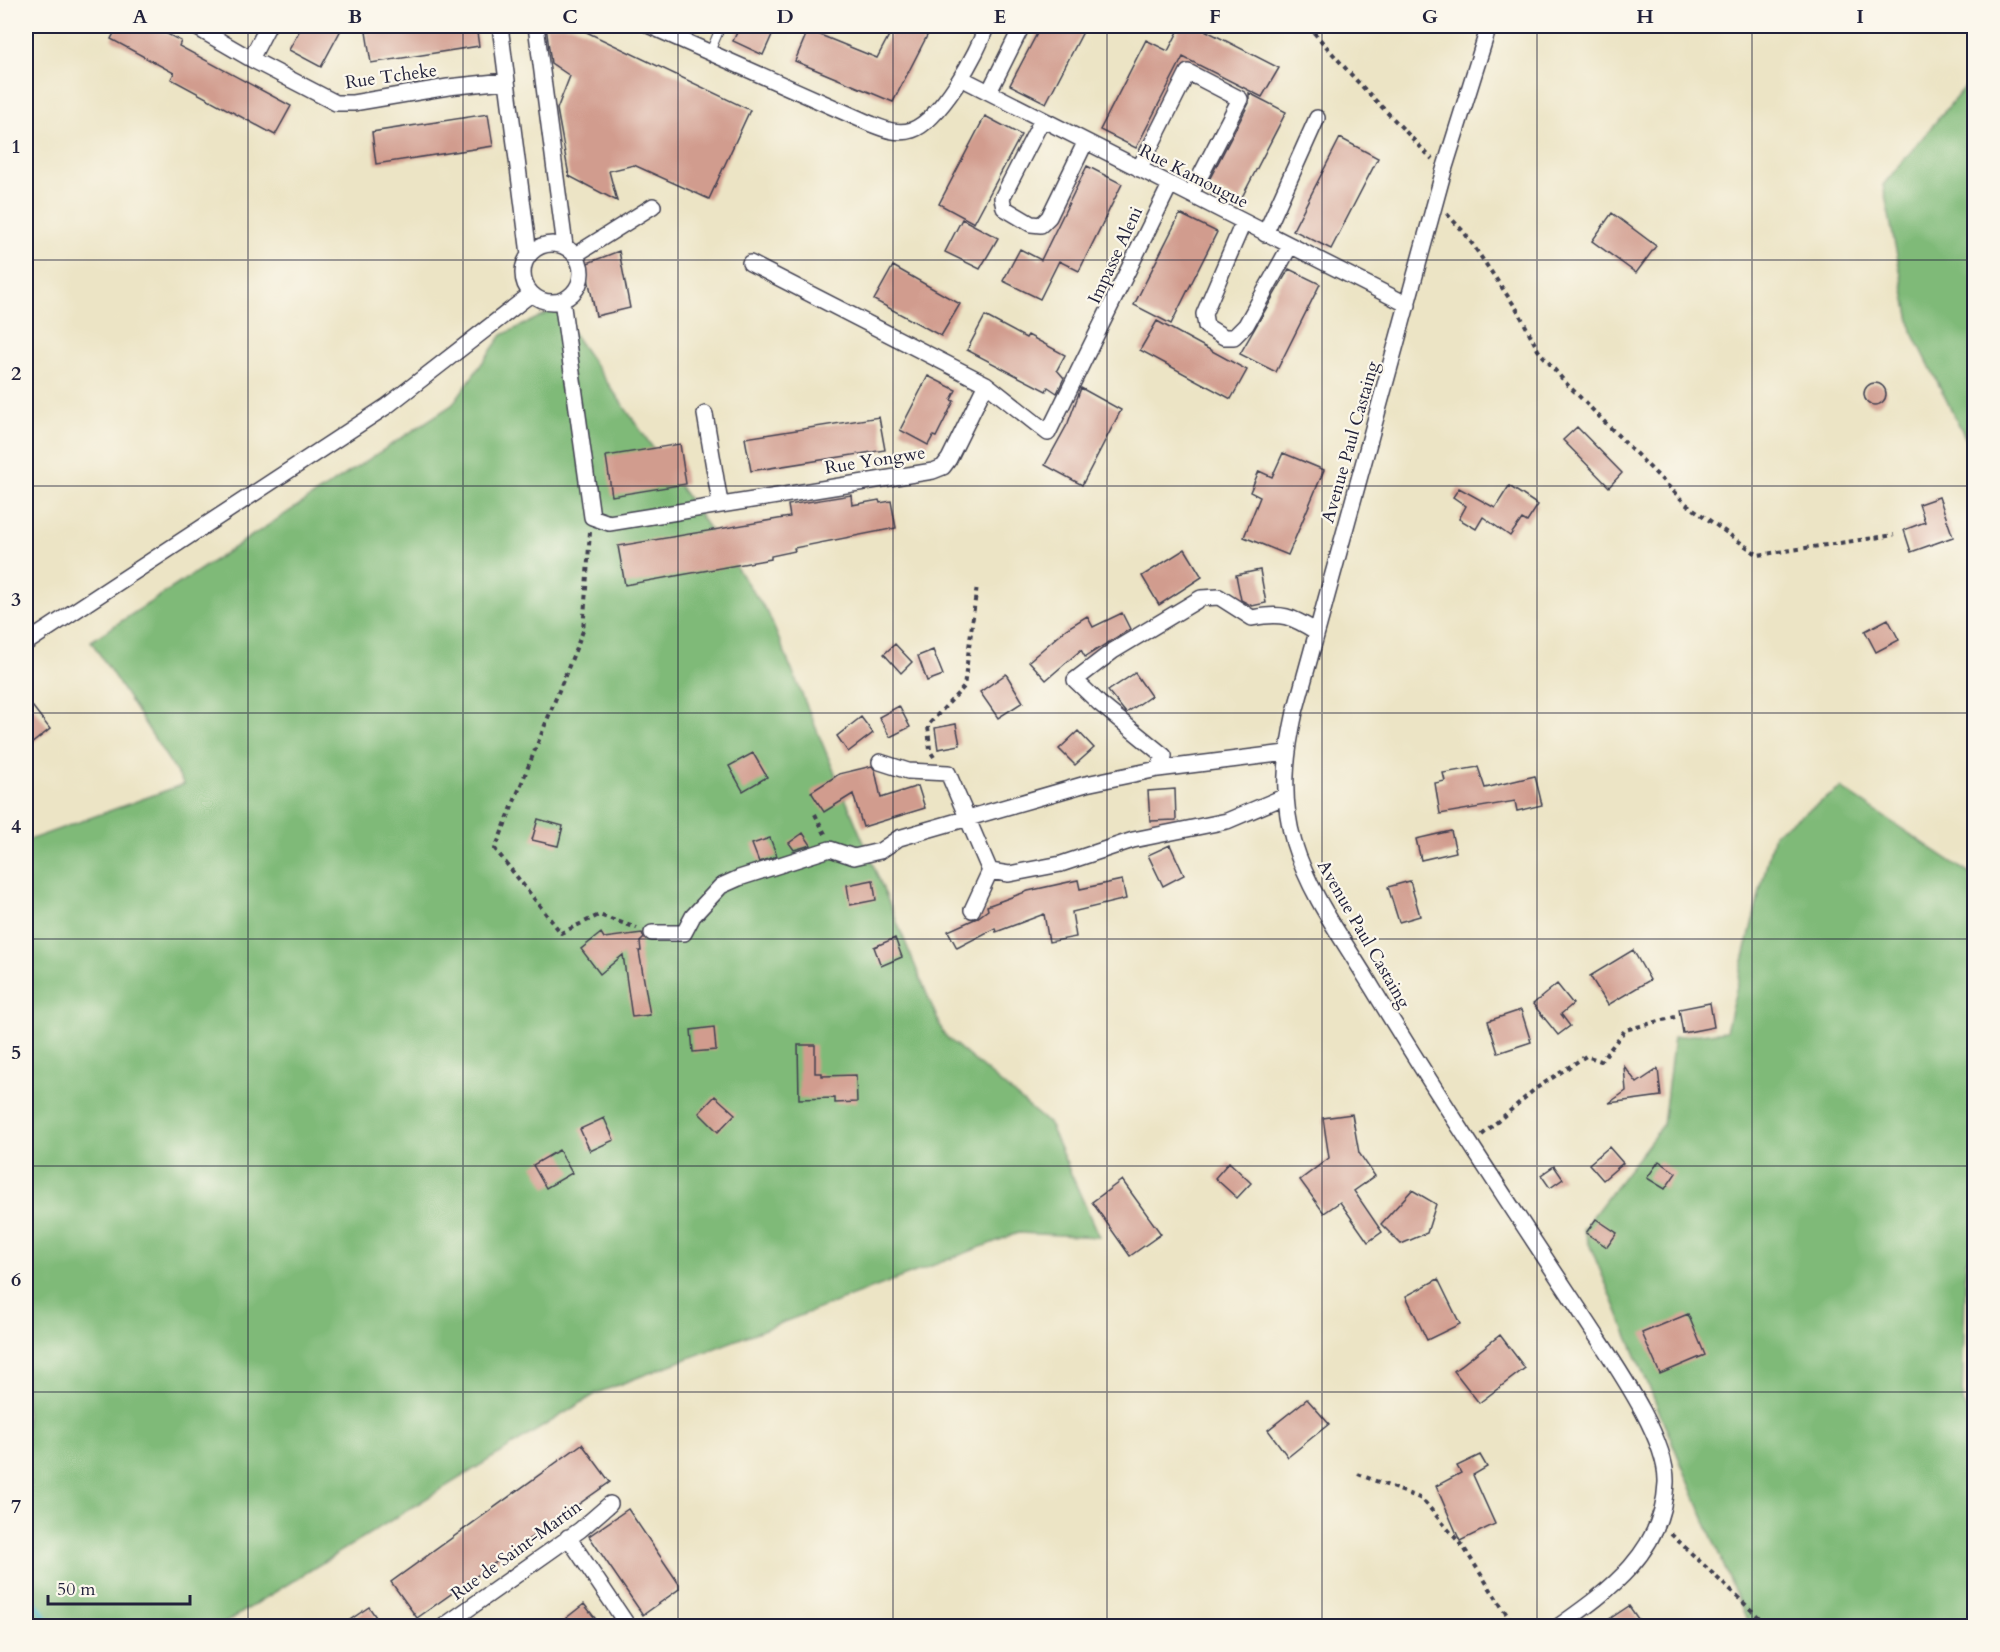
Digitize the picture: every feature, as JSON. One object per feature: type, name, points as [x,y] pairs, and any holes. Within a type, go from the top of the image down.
[{"type":"street","name":"Rue Tcheke","points":[[194,26],[251,59],[336,103],[353,104],[448,87],[505,81]]},
{"type":"street","points":[[251,59],[268,26]]},
{"type":"street","points":[[500,26],[505,81],[529,254],[522,274],[531,294],[546,301],[562,300],[576,289],[581,272],[570,251],[536,26]]},
{"type":"street","points":[[650,26],[871,124],[896,132],[913,130],[922,125],[963,80],[986,26]]},
{"type":"street","points":[[989,92],[1023,26]]},
{"type":"street","name":"Avenue Paul Castaing","points":[[1489,26],[1444,170],[1317,632],[1286,753],[1286,796],[1294,842],[1305,875],[1470,1146],[1622,1375],[1639,1405],[1662,1456],[1666,1482],[1660,1524],[1632,1566],[1559,1626]]},
{"type":"street","points":[[1138,169],[1188,72],[1240,99],[1191,194]]},
{"type":"street","name":"Rue Kamougue","points":[[963,80],[1408,305]]},
{"type":"street","points":[[1265,234],[1317,118]]},
{"type":"street","points":[[1042,120],[1002,198],[1004,208],[1031,224],[1041,225],[1049,217],[1085,143]]},
{"type":"street","name":"Impasse Aleni","points":[[987,384],[1048,433],[1095,342],[1170,185]]},
{"type":"street","points":[[529,254],[546,244],[570,251],[653,206]]},
{"type":"street","points":[[1243,223],[1204,314],[1206,326],[1224,337],[1234,337],[1246,325],[1290,246]]},
{"type":"street","points":[[750,263],[987,384]]},
{"type":"street","points":[[26,643],[387,406],[531,294]]},
{"type":"street","points":[[562,300],[592,517]]},
{"type":"street","name":"Rue Yongwe","points":[[592,517],[609,523],[720,503],[921,473],[943,467],[987,384]]},
{"type":"street","points":[[705,414],[720,503]]},
{"type":"street","points":[[1158,769],[1164,756],[1076,680],[1113,651],[1201,597],[1219,597],[1252,618],[1275,614],[1293,617],[1317,632]]},
{"type":"street","points":[[652,933],[684,933],[693,916],[721,886],[830,849],[854,857],[880,850],[899,838],[966,821],[1086,784],[1158,769],[1286,753]]},
{"type":"street","points":[[880,762],[908,771],[948,773],[966,821],[990,871]]},
{"type":"street","points":[[990,871],[1009,874],[1060,864],[1133,840],[1227,821],[1286,796]]},
{"type":"street","points":[[972,910],[990,871]]},
{"type":"street","name":"Rue de Saint-Martin","points":[[444,1626],[610,1504]]},
{"type":"street","points":[[568,1537],[628,1626]]},
{"type":"lane","points":[[710,52],[721,26]]},
{"type":"path","points":[[1308,26],[1407,134],[1444,170]]},
{"type":"path","points":[[1436,202],[1464,232],[1518,311],[1538,350],[1565,382],[1685,503],[1758,555],[1893,535]]},
{"type":"path","points":[[592,517],[583,631],[495,849],[561,933],[599,915],[652,933]]},
{"type":"path","points":[[948,773],[930,751],[928,725],[964,687],[977,585]]},
{"type":"path","points":[[1470,1146],[1535,1089],[1586,1056],[1601,1061],[1625,1030],[1675,1017]]},
{"type":"path","points":[[1358,1474],[1422,1499],[1464,1548],[1514,1626]]},
{"type":"path","points":[[1660,1524],[1768,1626]]},
{"type":"green space","points":[[1974,76],[1974,450],[1966,439],[1912,331],[1883,185]]},
{"type":"green space","points":[[556,309],[768,613],[944,1035],[1049,1124],[1099,1237],[1018,1233],[597,1393],[220,1626],[40,1626],[26,1606],[26,841],[184,784],[91,641],[452,405],[502,335]]},
{"type":"green space","points":[[1841,788],[1974,877],[1974,1253],[1966,1261],[1962,1402],[1974,1425],[1974,1626],[1749,1626],[1583,1229],[1663,1125],[1674,1037],[1726,1031],[1774,834]]},
{"type":"building","points":[[118,26],[152,26],[181,41],[179,46],[291,106],[275,135],[171,79],[174,73],[111,39]]},
{"type":"building","points":[[302,26],[343,26],[321,67],[289,50]]},
{"type":"building","points":[[408,26],[476,26],[479,46],[371,63],[366,32]]},
{"type":"building","points":[[546,26],[574,26],[750,110],[709,199],[634,165],[609,171],[617,201],[569,176],[557,109],[570,76],[551,63]]},
{"type":"building","points":[[740,26],[776,26],[763,55],[733,41]]},
{"type":"building","points":[[894,26],[932,26],[893,102],[795,61],[808,30],[877,58]]},
{"type":"building","points":[[1041,26],[1086,26],[1046,103],[1010,85]]},
{"type":"building","points":[[1181,26],[1197,26],[1279,68],[1262,97],[1183,57],[1136,148],[1100,130],[1146,40],[1168,51]]},
{"type":"building","points":[[1249,93],[1286,112],[1240,201],[1207,184],[1249,103]]},
{"type":"building","points":[[488,114],[493,146],[376,164],[372,132]]},
{"type":"building","points":[[985,116],[1021,135],[974,223],[939,204]]},
{"type":"building","points":[[1340,138],[1378,158],[1331,249],[1293,230]]},
{"type":"building","points":[[1087,166],[1122,184],[1079,271],[1059,261],[1040,299],[1003,281],[1020,249],[1041,260]]},
{"type":"building","points":[[1612,213],[1656,246],[1636,273],[1592,241]]},
{"type":"building","points":[[1180,214],[1217,232],[1171,324],[1134,305]]},
{"type":"building","points":[[962,219],[998,238],[980,269],[945,252]]},
{"type":"building","points":[[619,251],[630,308],[596,316],[585,264]]},
{"type":"building","points":[[893,266],[960,304],[941,336],[874,300]]},
{"type":"building","points":[[1289,269],[1320,284],[1276,372],[1240,354]]},
{"type":"building","points":[[985,316],[1026,338],[1028,335],[1065,355],[1057,370],[1064,378],[1057,393],[1048,387],[1046,391],[967,350]]},
{"type":"building","points":[[1157,321],[1247,370],[1231,399],[1140,350]]},
{"type":"building","points":[[928,376],[956,390],[951,400],[954,401],[936,437],[933,436],[928,445],[900,430]]},
{"type":"building","points":[[1875,383],[1883,386],[1886,394],[1883,402],[1875,405],[1867,402],[1864,394],[1867,386]]},
{"type":"building","points":[[1081,388],[1121,410],[1082,485],[1045,465],[1068,423]]},
{"type":"building","points":[[879,417],[885,450],[751,471],[745,438]]},
{"type":"building","points":[[1577,427],[1622,473],[1609,487],[1563,440]]},
{"type":"building","points":[[680,444],[686,484],[612,496],[606,456]]},
{"type":"building","points":[[1283,453],[1324,470],[1288,555],[1244,537],[1260,497],[1250,492],[1259,471],[1272,477]]},
{"type":"building","points":[[1509,486],[1538,505],[1527,522],[1522,519],[1510,536],[1483,517],[1476,529],[1459,519],[1466,506],[1453,497],[1459,488],[1495,508]]},
{"type":"building","points":[[851,495],[852,505],[879,500],[880,503],[891,501],[896,528],[794,548],[795,551],[771,556],[771,559],[625,585],[618,546],[790,517],[788,505]]},
{"type":"building","points":[[1939,497],[1953,537],[1911,552],[1904,530],[1925,522],[1919,504]]},
{"type":"building","points":[[1185,549],[1202,577],[1159,605],[1142,576]]},
{"type":"building","points":[[1260,570],[1266,603],[1252,606],[1241,600],[1236,575]]},
{"type":"building","points":[[1122,613],[1130,629],[1085,657],[1081,650],[1046,680],[1029,661],[1066,629],[1087,616],[1093,627]]},
{"type":"building","points":[[1888,619],[1899,640],[1876,652],[1865,631]]},
{"type":"building","points":[[895,644],[912,662],[901,673],[884,654]]},
{"type":"building","points":[[933,650],[943,675],[927,681],[918,656]]},
{"type":"building","points":[[1135,673],[1151,696],[1126,713],[1108,691]]},
{"type":"building","points":[[1006,674],[1023,702],[998,718],[980,692]]},
{"type":"building","points":[[26,698],[50,729],[26,748]]},
{"type":"building","points":[[899,706],[910,727],[890,737],[879,717]]},
{"type":"building","points":[[861,717],[873,733],[848,752],[837,736]]},
{"type":"building","points":[[956,724],[960,745],[938,749],[935,728]]},
{"type":"building","points":[[1078,731],[1094,748],[1075,765],[1059,749]]},
{"type":"building","points":[[753,753],[767,777],[743,791],[729,766]]},
{"type":"building","points":[[872,766],[875,770],[881,798],[918,786],[925,808],[863,827],[853,794],[824,812],[811,792],[839,774]]},
{"type":"building","points":[[1478,767],[1485,788],[1535,776],[1542,805],[1517,811],[1515,801],[1440,814],[1435,783],[1445,781],[1443,773]]},
{"type":"building","points":[[1175,789],[1176,820],[1150,821],[1148,791]]},
{"type":"building","points":[[538,819],[563,826],[558,846],[532,840]]},
{"type":"building","points":[[1451,831],[1456,852],[1421,860],[1416,839]]},
{"type":"building","points":[[803,833],[811,845],[794,850],[789,843]]},
{"type":"building","points":[[770,838],[777,856],[759,862],[752,844]]},
{"type":"building","points":[[1170,845],[1184,875],[1163,886],[1148,855]]},
{"type":"building","points":[[873,880],[876,900],[850,905],[847,885]]},
{"type":"building","points":[[1078,880],[1080,889],[1122,880],[1126,899],[1072,912],[1076,937],[1049,942],[1044,914],[996,932],[995,928],[957,948],[948,931],[977,918],[988,910],[987,906],[1028,891]]},
{"type":"building","points":[[1410,881],[1420,916],[1399,922],[1388,887]]},
{"type":"building","points":[[601,933],[604,938],[642,933],[644,938],[640,942],[641,951],[639,951],[650,1015],[632,1017],[623,955],[600,974],[581,949]]},
{"type":"building","points":[[895,938],[902,957],[881,966],[874,947]]},
{"type":"building","points":[[1633,950],[1650,980],[1608,1005],[1590,976]]},
{"type":"building","points":[[1557,984],[1573,1004],[1561,1014],[1570,1026],[1558,1035],[1533,1004]]},
{"type":"building","points":[[1710,1003],[1714,1027],[1683,1033],[1679,1009]]},
{"type":"building","points":[[1521,1010],[1531,1042],[1498,1053],[1488,1021]]},
{"type":"building","points":[[714,1027],[716,1050],[693,1052],[691,1030]]},
{"type":"building","points":[[798,1045],[815,1045],[815,1073],[822,1073],[822,1076],[856,1075],[857,1102],[835,1103],[835,1098],[799,1099]]},
{"type":"building","points":[[1624,1066],[1637,1083],[1658,1069],[1661,1096],[1609,1103],[1626,1091]]},
{"type":"building","points":[[715,1096],[735,1114],[718,1132],[699,1113]]},
{"type":"building","points":[[1352,1114],[1359,1153],[1375,1176],[1354,1191],[1382,1232],[1368,1242],[1340,1202],[1324,1213],[1300,1180],[1329,1158],[1323,1118]]},
{"type":"building","points":[[604,1118],[614,1140],[590,1151],[580,1129]]},
{"type":"building","points":[[1609,1147],[1623,1163],[1603,1180],[1589,1164]]},
{"type":"building","points":[[559,1150],[572,1173],[546,1188],[533,1165]]},
{"type":"building","points":[[1659,1161],[1676,1173],[1665,1189],[1647,1178]]},
{"type":"building","points":[[1229,1162],[1251,1183],[1237,1198],[1215,1178]]},
{"type":"building","points":[[1554,1166],[1563,1179],[1550,1188],[1541,1175]]},
{"type":"building","points":[[1122,1180],[1161,1234],[1130,1256],[1092,1202]]},
{"type":"building","points":[[1412,1190],[1436,1204],[1427,1233],[1401,1244],[1381,1224]]},
{"type":"building","points":[[1596,1219],[1617,1233],[1607,1247],[1586,1233]]},
{"type":"building","points":[[1438,1279],[1460,1324],[1427,1340],[1406,1296]]},
{"type":"building","points":[[1688,1314],[1705,1355],[1660,1374],[1642,1333]]},
{"type":"building","points":[[1500,1335],[1525,1368],[1479,1403],[1454,1371]]},
{"type":"building","points":[[1307,1399],[1329,1424],[1288,1457],[1268,1430]]},
{"type":"building","points":[[582,1444],[610,1482],[417,1618],[391,1582]]},
{"type":"building","points":[[1480,1455],[1487,1467],[1473,1475],[1495,1524],[1460,1541],[1436,1486],[1461,1473],[1457,1466]]},
{"type":"building","points":[[628,1509],[679,1584],[679,1589],[643,1615],[589,1536]]},
{"type":"building","points":[[584,1604],[601,1626],[556,1626]]},
{"type":"building","points":[[1629,1606],[1643,1626],[1599,1626]]},
{"type":"building","points":[[369,1607],[382,1626],[341,1626]]},
{"type":"waterway","points":[[26,1591],[52,1626]]}]
